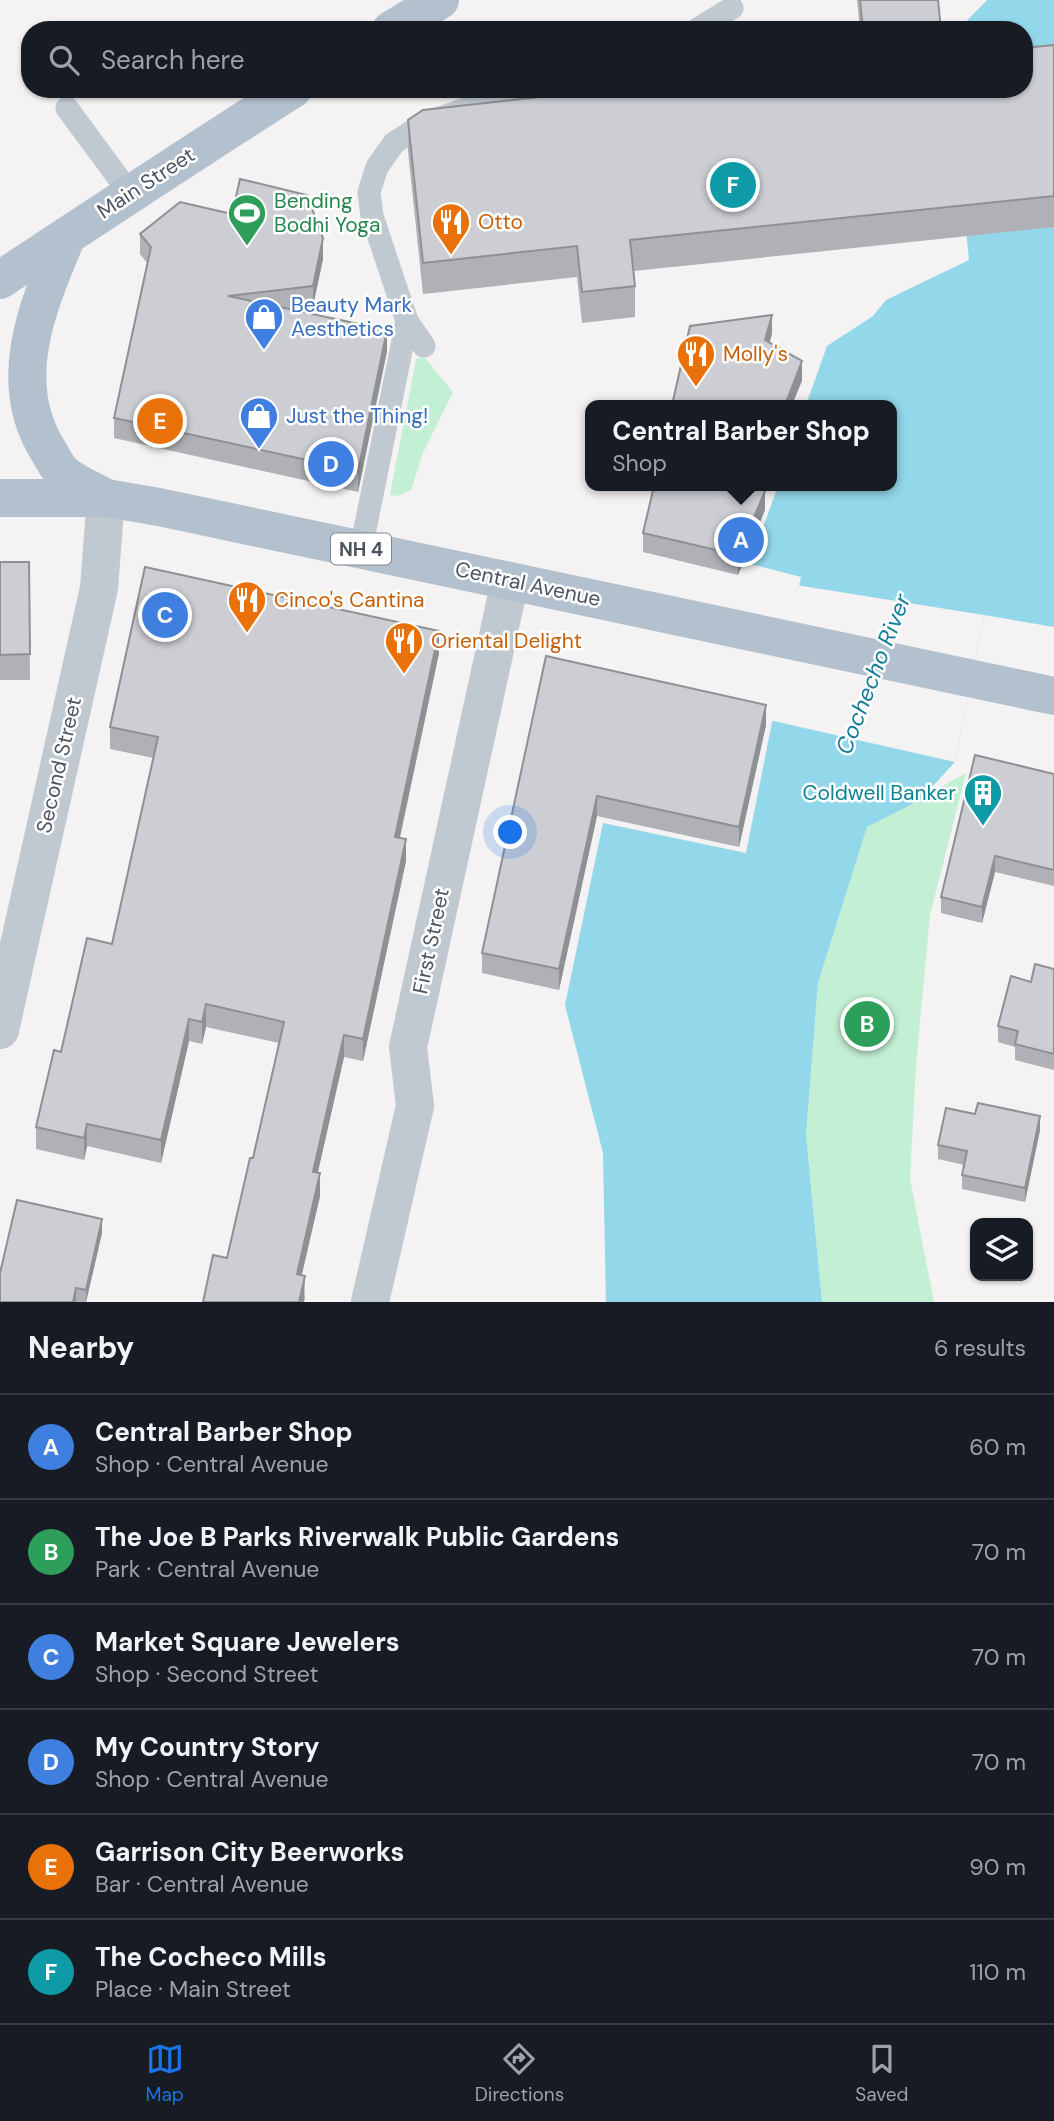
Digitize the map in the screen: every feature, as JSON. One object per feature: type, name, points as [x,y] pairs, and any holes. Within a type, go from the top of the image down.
[{"type":"main road","points":[[406,21],[440,0]]},
{"type":"main road","name":"Main Street","points":[[0,280],[80,225],[131,195],[279,98]]},
{"type":"main road","points":[[67,236],[44,291],[36,321],[28,357],[26,393],[38,436],[62,473],[106,498]]},
{"type":"main road","name":"Central Avenue","points":[[0,498],[106,498],[159,507],[1054,696]]},
{"type":"street","name":"Second Street","points":[[0,1030],[99,587],[106,498]]},
{"type":"street","name":"First Street","points":[[370,1302],[415,1106],[408,1047],[510,581]]},
{"type":"lane","points":[[711,21],[732,8]]},
{"type":"lane","points":[[424,346],[407,321],[372,216],[369,192],[377,167],[394,143],[423,124],[496,98]]},
{"type":"lane","points":[[68,107],[131,195]]},
{"type":"lane","points":[[362,549],[407,321]]},
{"type":"green space","points":[[424,357],[453,392],[423,453],[411,490],[399,496],[390,495],[416,359]]},
{"type":"green space","points":[[966,773],[930,915],[916,1065],[910,1179],[934,1302],[822,1302],[806,1135],[818,983],[867,827]]},
{"type":"water","name":"Cochecho River","points":[[987,0],[1054,0],[1054,627],[984,615],[955,762],[920,800],[867,827],[818,983],[806,1135],[822,1302],[606,1302],[603,1153],[565,1005],[603,823],[746,853],[801,577],[750,564],[776,491],[897,491],[897,400],[808,400],[827,346],[873,316],[886,300],[969,260],[953,98],[1033,98],[1033,21],[967,21]]},
{"type":"pier","points":[[796,585],[984,615],[955,762],[769,720]]},
{"type":"building","points":[[860,0],[938,0],[940,21],[862,21]]},
{"type":"building","points":[[1054,45],[1054,196],[630,240],[635,286],[582,292],[577,246],[423,263],[408,120],[423,110],[531,98],[1033,98],[1033,47]]},
{"type":"building","points":[[240,179],[307,195],[323,238],[313,286],[228,296],[387,330],[358,471],[114,418],[151,247],[140,234],[180,202],[232,214]]},
{"type":"building","points":[[772,315],[765,340],[802,361],[787,400],[673,400],[690,326]]},
{"type":"building","points":[[653,491],[765,491],[738,555],[643,533]]},
{"type":"building","points":[[0,562],[29,562],[30,654],[0,655]]},
{"type":"building","points":[[145,567],[439,631],[395,837],[406,839],[363,1039],[344,1035],[313,1172],[320,1173],[297,1274],[305,1276],[299,1302],[203,1302],[213,1255],[227,1258],[284,1022],[206,1004],[202,1022],[189,1019],[161,1140],[87,1124],[84,1138],[36,1127],[54,1050],[61,1052],[87,938],[112,944],[158,737],[110,727]]},
{"type":"building","points":[[546,656],[766,705],[739,827],[597,796],[559,969],[482,953]]},
{"type":"building","points":[[975,755],[1054,774],[1054,870],[995,856],[982,907],[941,897]]},
{"type":"building","points":[[1035,964],[1054,969],[1054,1054],[1015,1044],[1018,1031],[998,1026],[1011,976],[1031,982]]},
{"type":"building","points":[[978,1103],[1040,1116],[1025,1188],[962,1175],[967,1151],[938,1145],[946,1108],[975,1114]]},
{"type":"building","points":[[17,1200],[102,1219],[86,1290],[76,1288],[73,1302],[0,1302],[0,1273]]},
{"type":"place","name":"The Cocheco Mills","points":[[733,185]]},
{"type":"place","name":"Bending Bodhi Yoga","points":[[247,247]]},
{"type":"place","name":"Otto","points":[[451,256]]},
{"type":"place","name":"Beauty Mark Aesthetics","points":[[264,351]]},
{"type":"place","name":"Molly's","points":[[696,388]]},
{"type":"place","name":"Garrison City Beerworks","points":[[160,421]]},
{"type":"place","name":"Just the Thing!","points":[[259,450]]},
{"type":"place","name":"My Country Story","points":[[331,464]]},
{"type":"place","name":"Central Barber Shop","points":[[741,540]]},
{"type":"place","name":"Market Square Jewelers","points":[[165,615]]},
{"type":"place","name":"Cinco's Cantina","points":[[247,634]]},
{"type":"place","name":"Oriental Delight","points":[[404,675]]},
{"type":"place","name":"Coldwell Banker","points":[[983,827]]},
{"type":"place","name":"The Joe B Parks Riverwalk Public Gardens","points":[[867,1024]]}]
